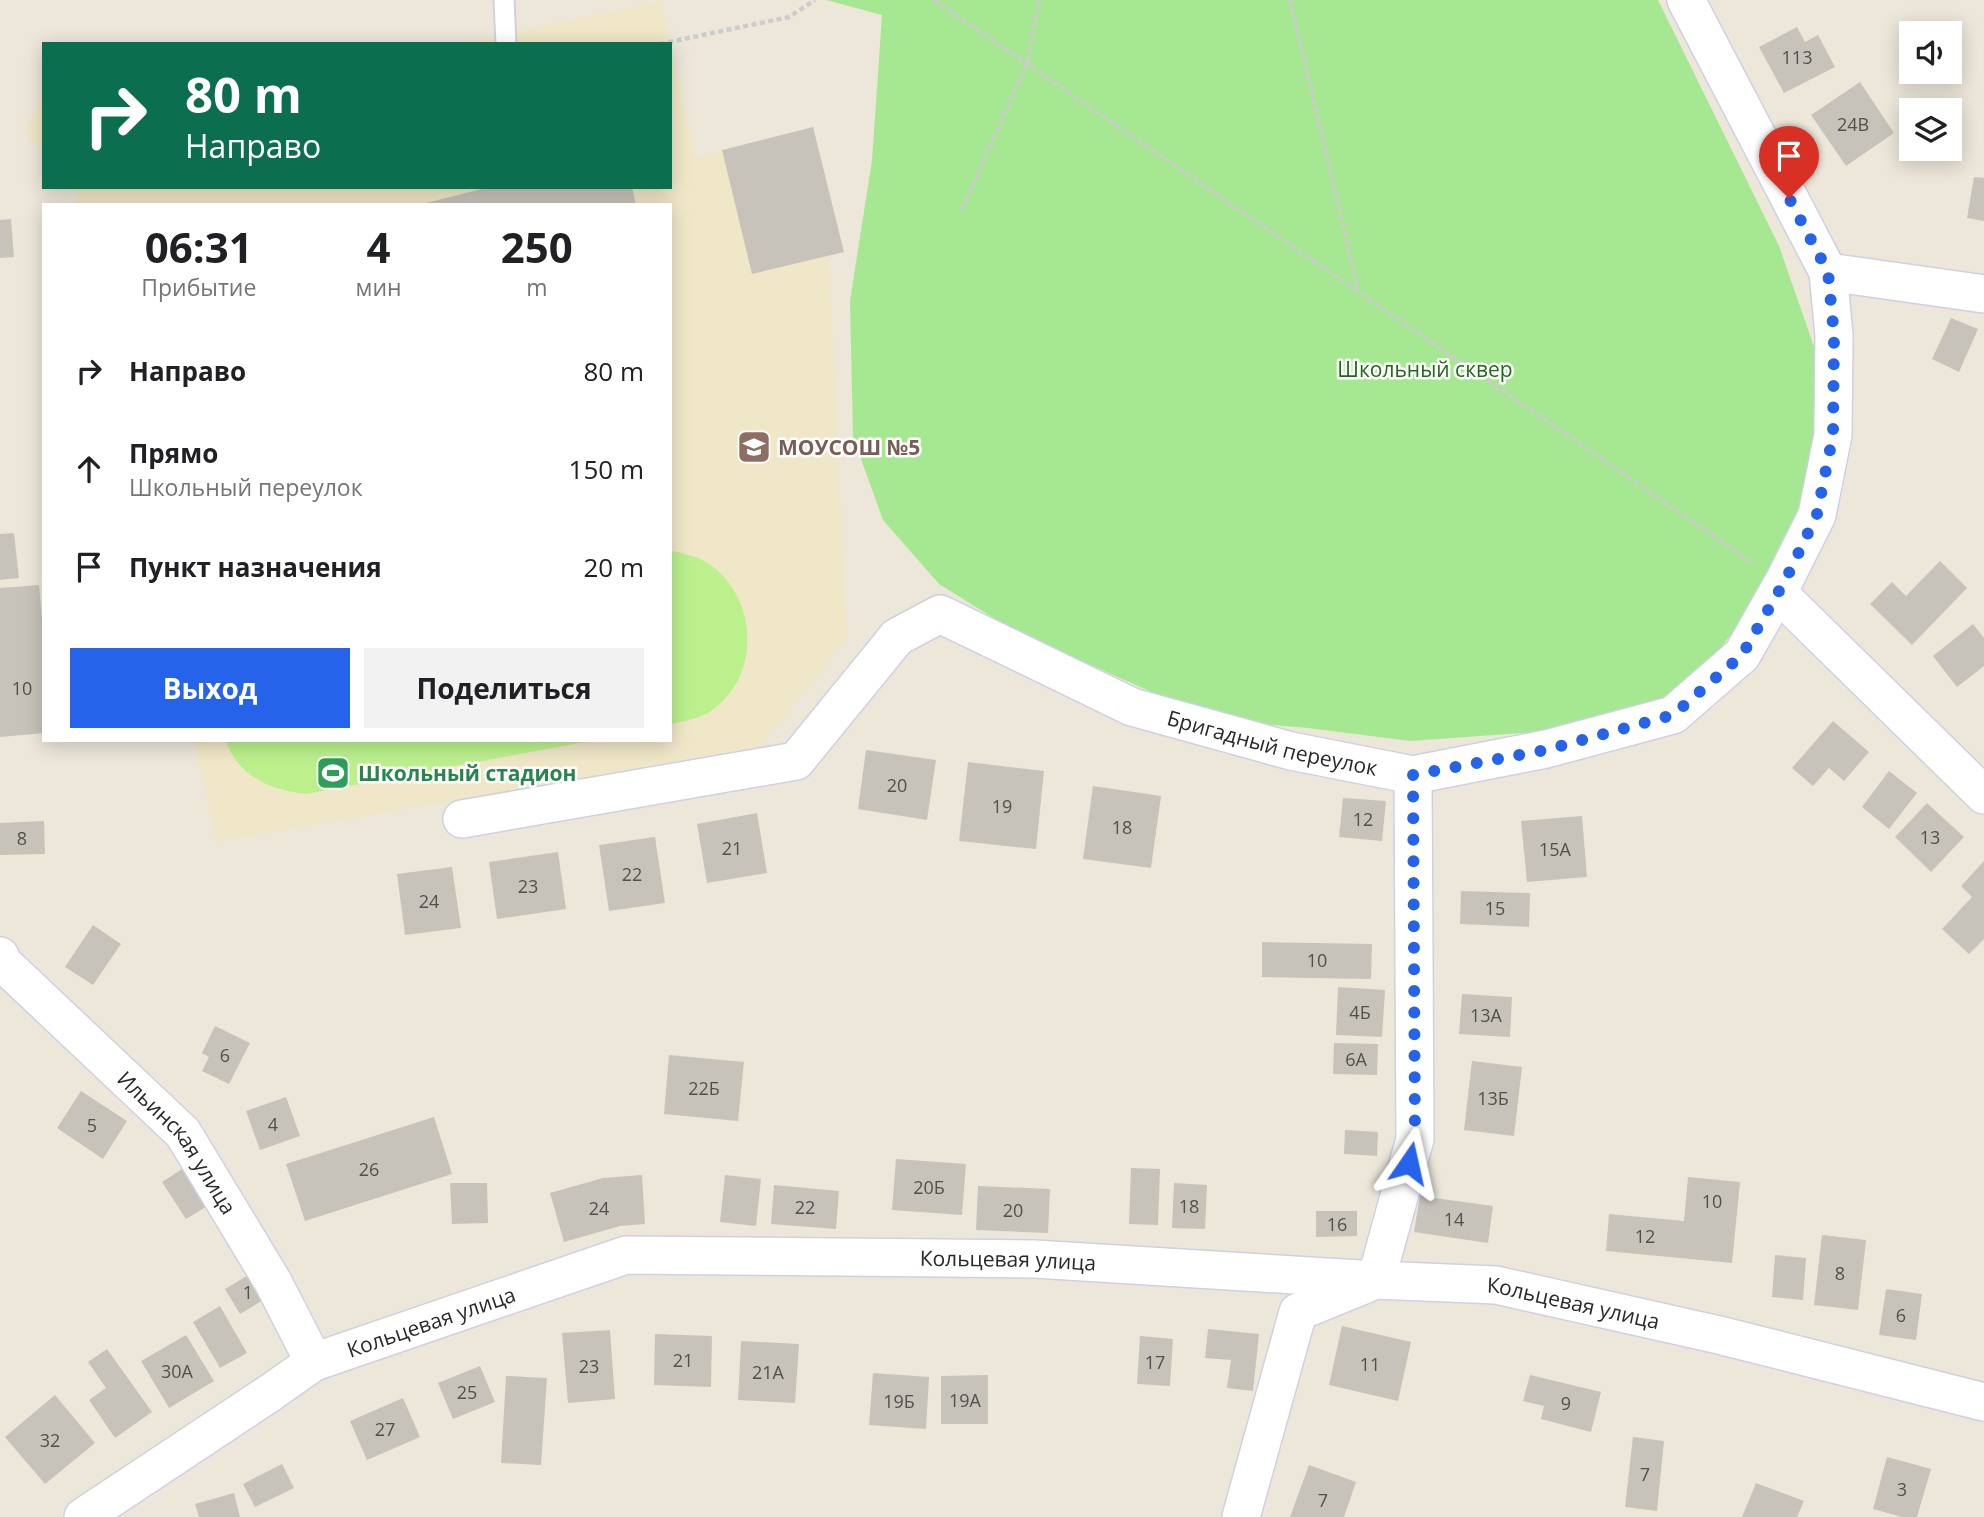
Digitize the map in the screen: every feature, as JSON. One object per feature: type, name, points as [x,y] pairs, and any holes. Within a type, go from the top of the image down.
[{"type":"street","points":[[1241,1517],[1298,1312],[1376,1280],[1415,1139],[1413,775],[1546,750],[1673,715],[1742,655],[1782,586],[1817,514],[1833,435],[1834,335],[1828,272],[1686,0]]},
{"type":"street","points":[[1828,272],[1984,294]]},
{"type":"street","points":[[1782,586],[1984,795]]},
{"type":"street","name":"Бригадный переулок","points":[[462,819],[796,761],[897,637],[940,614],[1132,707],[1290,751],[1413,775]]},
{"type":"street","name":"Ильинская улица","points":[[1,962],[183,1133],[273,1282],[314,1362]]},
{"type":"street","name":"Кольцевая улица","points":[[83,1517],[314,1362],[625,1255],[1035,1259],[1496,1285],[1719,1335],[1984,1402]]},
{"type":"lane","points":[[504,0],[506,42]]},
{"type":"path","points":[[670,42],[789,17],[815,0]]},
{"type":"path","points":[[934,0],[1358,290],[1782,586]]},
{"type":"path","points":[[962,209],[1027,63],[1039,0]]},
{"type":"path","points":[[1290,0],[1358,290]]},
{"type":"shaded area","name":"МОУСОШ №5","points":[[661,1],[670,42],[465,42]]},
{"type":"shaded area","name":"МОУСОШ №5","points":[[672,50],[696,157],[813,127],[844,252],[829,256],[847,639],[759,748],[216,842],[193,742],[672,742],[672,203],[77,203],[73,189],[672,189]]},
{"type":"shaded area","points":[[42,97],[42,151],[24,134]]},
{"type":"green space","name":"Школьный сквер","points":[[826,0],[1658,0],[1779,246],[1820,364],[1817,424],[1800,514],[1764,591],[1706,667],[1658,708],[1578,729],[1410,741],[1215,720],[1016,632],[939,584],[883,520],[853,437],[850,301],[872,160],[882,15]]},
{"type":"green space","points":[[672,551],[711,565],[727,580],[745,617],[745,659],[739,678],[727,696],[711,711],[672,724]]},
{"type":"green space","name":"Школьный стадион","points":[[227,742],[584,742],[306,794],[281,789],[257,779],[238,763]]},
{"type":"building","points":[[1797,27],[1805,42],[1818,35],[1835,67],[1784,93],[1759,47]]},
{"type":"building","points":[[1860,82],[1894,133],[1846,166],[1811,115]]},
{"type":"building","points":[[813,127],[844,252],[752,274],[722,150]]},
{"type":"building","points":[[1974,177],[1984,178],[1984,221],[1967,218]]},
{"type":"building","points":[[482,189],[632,189],[636,203],[426,203]]},
{"type":"building","points":[[11,219],[14,257],[0,258],[0,220]]},
{"type":"building","points":[[1951,318],[1978,329],[1959,372],[1932,359]]},
{"type":"building","points":[[14,533],[19,578],[0,580],[0,534]]},
{"type":"building","points":[[1940,561],[1967,588],[1912,645],[1870,604],[1892,582],[1906,596]]},
{"type":"building","points":[[39,585],[42,620],[42,733],[0,737],[0,588]]},
{"type":"building","points":[[1973,624],[1984,638],[1984,666],[1957,687],[1933,656]]},
{"type":"building","points":[[1833,721],[1869,752],[1844,781],[1829,768],[1813,786],[1792,768]]},
{"type":"building","points":[[866,750],[936,760],[927,820],[858,809]]},
{"type":"building","points":[[968,762],[1044,771],[1036,849],[959,841]]},
{"type":"building","points":[[1889,771],[1917,793],[1889,829],[1862,807]]},
{"type":"building","points":[[1093,786],[1161,796],[1151,868],[1083,859]]},
{"type":"building","points":[[1343,798],[1386,801],[1382,841],[1339,837]]},
{"type":"building","points":[[1927,803],[1964,837],[1931,872],[1895,837]]},
{"type":"building","points":[[757,813],[767,873],[707,883],[697,824]]},
{"type":"building","points":[[1582,816],[1587,877],[1527,882],[1521,821]]},
{"type":"building","points":[[44,821],[45,854],[0,855],[0,823]]},
{"type":"building","points":[[655,837],[665,903],[609,911],[599,845]]},
{"type":"building","points":[[558,852],[566,909],[497,919],[489,862]]},
{"type":"building","points":[[1984,861],[1984,939],[1969,954],[1942,929],[1972,897],[1961,886]]},
{"type":"building","points":[[452,867],[461,928],[405,935],[397,874]]},
{"type":"building","points":[[1461,891],[1530,893],[1529,927],[1460,924]]},
{"type":"building","points":[[93,925],[121,944],[93,985],[65,967]]},
{"type":"building","points":[[1262,942],[1372,944],[1371,979],[1262,977]]},
{"type":"building","points":[[1338,987],[1385,990],[1382,1037],[1336,1035]]},
{"type":"building","points":[[1462,994],[1512,997],[1510,1037],[1459,1034]]},
{"type":"building","points":[[215,1026],[250,1043],[229,1084],[202,1071],[209,1057],[202,1053]]},
{"type":"building","points":[[1334,1043],[1378,1044],[1377,1075],[1333,1074]]},
{"type":"building","points":[[669,1055],[744,1062],[738,1121],[664,1114]]},
{"type":"building","points":[[1472,1061],[1522,1067],[1514,1136],[1464,1130]]},
{"type":"building","points":[[81,1091],[127,1121],[103,1159],[57,1128]]},
{"type":"building","points":[[286,1097],[300,1136],[260,1150],[246,1111]]},
{"type":"building","points":[[434,1117],[452,1174],[305,1221],[286,1164]]},
{"type":"building","points":[[1345,1130],[1378,1132],[1377,1156],[1344,1154]]},
{"type":"building","points":[[896,1159],[966,1164],[962,1215],[892,1210]]},
{"type":"building","points":[[190,1164],[214,1202],[186,1219],[162,1182]]},
{"type":"building","points":[[1131,1168],[1160,1169],[1158,1225],[1129,1224]]},
{"type":"building","points":[[642,1175],[645,1224],[620,1226],[564,1242],[550,1193],[603,1178]]},
{"type":"building","points":[[725,1175],[761,1179],[756,1226],[720,1222]]},
{"type":"building","points":[[1688,1177],[1740,1182],[1732,1263],[1606,1251],[1609,1214],[1684,1221]]},
{"type":"building","points":[[450,1183],[487,1183],[488,1223],[452,1224]]},
{"type":"building","points":[[1174,1183],[1207,1185],[1205,1229],[1172,1228]]},
{"type":"building","points":[[774,1185],[839,1191],[836,1229],[771,1224]]},
{"type":"building","points":[[978,1186],[1050,1189],[1048,1233],[976,1230]]},
{"type":"building","points":[[1420,1196],[1493,1206],[1488,1243],[1414,1232]]},
{"type":"building","points":[[1316,1211],[1357,1211],[1357,1236],[1316,1237]]},
{"type":"building","points":[[1822,1235],[1866,1240],[1858,1310],[1814,1305]]},
{"type":"building","points":[[1775,1255],[1806,1258],[1803,1300],[1772,1297]]},
{"type":"building","points":[[255,1271],[270,1296],[240,1314],[225,1289]]},
{"type":"building","points":[[1886,1289],[1922,1294],[1916,1340],[1879,1335]]},
{"type":"building","points":[[220,1306],[247,1353],[220,1368],[193,1322]]},
{"type":"building","points":[[1342,1326],[1411,1342],[1398,1401],[1329,1385]]},
{"type":"building","points":[[1208,1329],[1259,1334],[1253,1391],[1227,1388],[1231,1360],[1205,1358]]},
{"type":"building","points":[[610,1330],[615,1399],[568,1403],[562,1333]]},
{"type":"building","points":[[655,1334],[712,1336],[711,1387],[654,1385]]},
{"type":"building","points":[[186,1335],[214,1381],[169,1408],[141,1361]]},
{"type":"building","points":[[1140,1336],[1173,1339],[1170,1386],[1137,1384]]},
{"type":"building","points":[[741,1341],[799,1344],[795,1403],[738,1400]]},
{"type":"building","points":[[107,1349],[152,1412],[115,1438],[89,1400],[106,1388],[88,1362]]},
{"type":"building","points":[[480,1366],[495,1402],[453,1419],[438,1383]]},
{"type":"building","points":[[873,1373],[929,1377],[926,1429],[869,1425]]},
{"type":"building","points":[[988,1375],[988,1424],[941,1424],[941,1376]]},
{"type":"building","points":[[1530,1375],[1601,1392],[1591,1432],[1541,1419],[1544,1406],[1523,1401]]},
{"type":"building","points":[[506,1376],[547,1378],[541,1465],[501,1463]]},
{"type":"building","points":[[55,1395],[95,1443],[45,1484],[5,1437]]},
{"type":"building","points":[[403,1398],[420,1437],[367,1460],[350,1421]]},
{"type":"building","points":[[1633,1437],[1664,1441],[1657,1511],[1625,1507]]},
{"type":"building","points":[[1887,1457],[1931,1469],[1917,1517],[1902,1517],[1873,1509]]},
{"type":"building","points":[[282,1464],[294,1488],[255,1507],[243,1484]]},
{"type":"building","points":[[1309,1465],[1356,1482],[1344,1517],[1290,1517]]},
{"type":"building","points":[[1756,1483],[1804,1501],[1797,1517],[1742,1517]]},
{"type":"building","points":[[234,1493],[240,1517],[199,1517],[195,1504]]},
{"type":"place","name":"МОУСОШ №5","points":[[754,447]]},
{"type":"place","name":"Школьный стадион","points":[[333,773]]},
{"type":"route","points":[[1409,1163],[1415,1139],[1413,775],[1546,750],[1673,715],[1742,655],[1786,579],[1817,514],[1833,435],[1834,335],[1828,272],[1789,198]]}]
